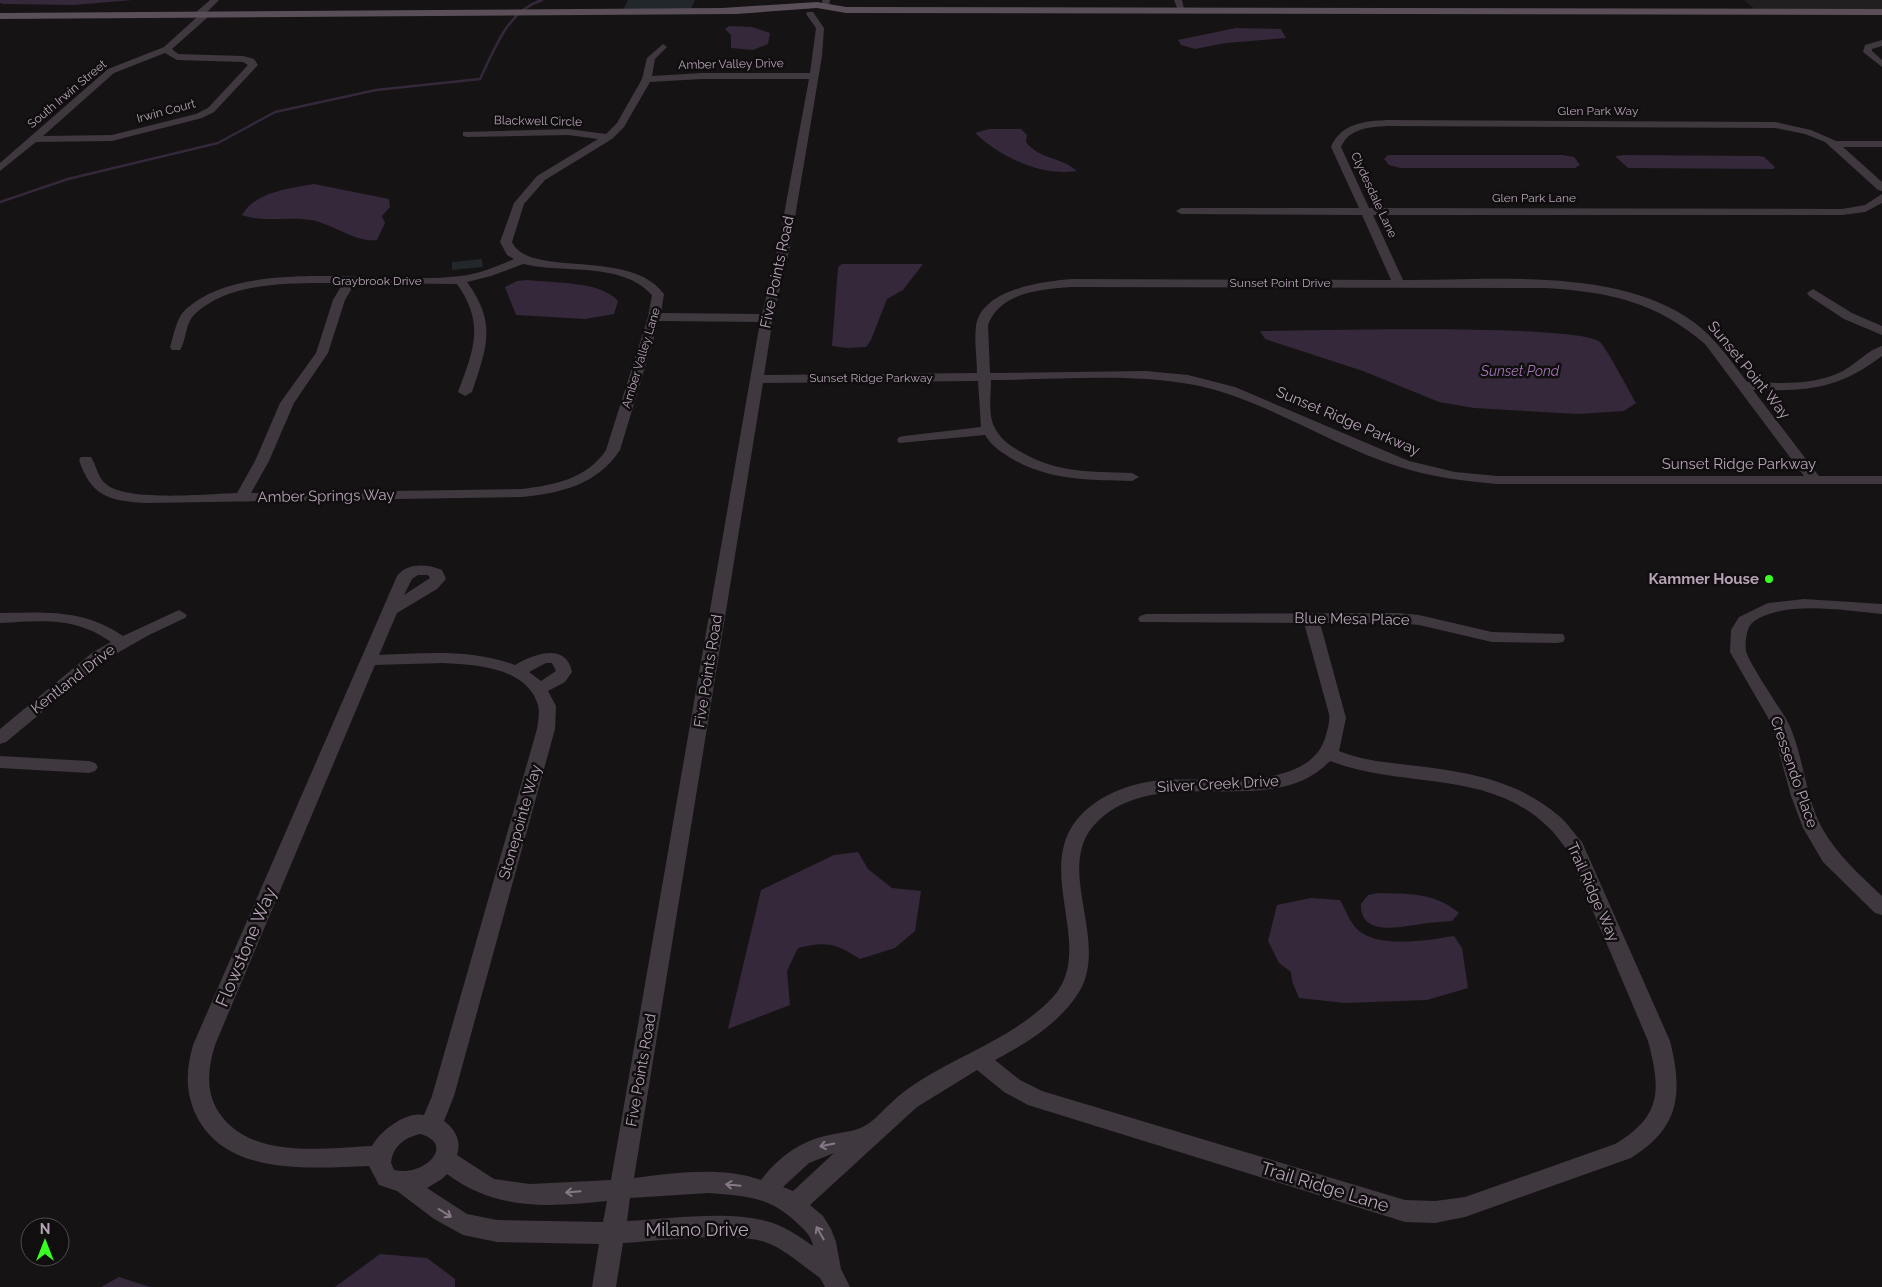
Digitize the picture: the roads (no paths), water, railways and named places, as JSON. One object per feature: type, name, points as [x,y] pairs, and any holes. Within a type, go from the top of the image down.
[{"type":"main road","points":[[0,16],[722,11],[818,8],[912,10],[1180,5],[1882,12]]},
{"type":"street","points":[[205,15],[218,3]]},
{"type":"street","points":[[205,15],[218,3]]},
{"type":"street","points":[[818,8],[826,36],[818,56]]},
{"type":"street","points":[[818,8],[820,28],[818,56]]},
{"type":"street","name":"South Irwin Street","points":[[0,168],[111,71],[167,49],[205,15]]},
{"type":"street","points":[[1856,44],[1868,47],[1882,43]]},
{"type":"street","points":[[522,260],[511,253],[506,242],[514,213],[521,200],[541,178],[608,137],[625,119],[635,97],[647,79],[650,58],[663,47]]},
{"type":"street","points":[[1868,47],[1867,52],[1882,64]]},
{"type":"street","name":"Irwin Court","points":[[34,139],[114,137],[203,114],[210,110],[253,65],[250,61],[243,59],[177,57],[170,54],[167,49]]},
{"type":"street","name":"Five Points Road","points":[[604,1287],[768,314],[784,247],[818,56]]},
{"type":"street","name":"Amber Valley Drive","points":[[647,79],[702,76],[815,76]]},
{"type":"street","name":"Glen Park Way","points":[[1358,127],[1388,123],[1759,124],[1808,132],[1834,144]]},
{"type":"street","name":"Clydesdale Lane","points":[[1358,127],[1347,131],[1338,139],[1336,147],[1399,284]]},
{"type":"street","name":"Blackwell Circle","points":[[468,134],[568,132],[608,137]]},
{"type":"street","points":[[1834,144],[1882,144]]},
{"type":"street","points":[[1834,144],[1882,188]]},
{"type":"street","name":"Glen Park Lane","points":[[1182,211],[1816,212],[1859,209],[1877,202],[1882,197]]},
{"type":"street","name":"Graybrook Drive","points":[[229,290],[273,281],[460,280],[487,274],[522,260]]},
{"type":"street","name":"Amber Valley Lane","points":[[522,260],[543,265],[618,272],[635,276],[656,290],[658,298],[655,313],[613,450],[601,466],[584,478]]},
{"type":"street","points":[[460,280],[476,302],[482,328],[479,351],[465,392]]},
{"type":"street","points":[[242,497],[262,461],[287,403],[322,353],[339,300],[350,281]]},
{"type":"street","name":"Sunset Point Drive","points":[[988,430],[985,418],[982,325],[985,317],[997,303],[1030,288],[1072,283],[1567,285],[1646,298]]},
{"type":"street","points":[[176,347],[184,320],[190,312],[204,301],[229,290]]},
{"type":"street","points":[[1813,293],[1848,316],[1882,331]]},
{"type":"street","name":"Sunset Point Way","points":[[1646,298],[1679,317],[1699,332],[1814,480]]},
{"type":"street","points":[[655,313],[768,314]]},
{"type":"street","points":[[1742,386],[1798,386],[1826,382],[1845,375],[1882,350]]},
{"type":"street","name":"Sunset Ridge Parkway","points":[[758,374],[916,378],[984,375],[1146,375],[1208,383],[1244,395],[1404,464],[1455,476],[1497,480],[1882,480]]},
{"type":"street","points":[[904,440],[988,430],[1011,453],[1045,469],[1090,477],[1132,477]]},
{"type":"street","name":"Amber Springs Way","points":[[86,460],[94,483],[102,489],[119,495],[145,499],[522,493],[551,489],[584,478]]},
{"type":"street","name":"Cressendo Place","points":[[1882,609],[1804,604],[1774,606],[1745,620],[1739,630],[1738,652],[1780,723],[1800,796],[1812,828],[1830,857],[1882,908]]},
{"type":"street","name":"Flowstone Way","points":[[380,1156],[300,1158],[263,1153],[236,1143],[214,1128],[201,1105],[197,1084],[198,1062],[204,1045],[390,610]]},
{"type":"street","name":"Kentland Drive","points":[[0,738],[78,671],[122,642],[179,615]]},
{"type":"street","points":[[0,618],[65,617],[81,620],[100,626],[122,642]]},
{"type":"street","name":"Blue Mesa Place","points":[[1146,619],[1311,618],[1419,620],[1492,637],[1557,638]]},
{"type":"street","name":"Silver Creek Drive","points":[[796,1204],[913,1097],[1034,1026],[1060,1005],[1073,985],[1078,964],[1072,854],[1081,828],[1097,812],[1117,798],[1140,790],[1173,785],[1253,785],[1283,782],[1308,772],[1328,754],[1337,740],[1338,718],[1311,618]]},
{"type":"street","points":[[518,671],[543,658],[560,661],[564,665],[564,672],[559,678],[539,689]]},
{"type":"street","name":"Stonepointe Way","points":[[370,660],[468,660],[496,663],[518,671],[531,679],[539,689],[547,707],[546,729],[443,1096],[431,1125]]},
{"type":"street","name":"Trail Ridge Way","points":[[1328,754],[1359,765],[1480,782],[1526,800],[1547,813],[1563,830],[1575,847],[1658,1041],[1666,1064],[1668,1087],[1664,1108]]},
{"type":"street","points":[[0,762],[89,767]]},
{"type":"street","name":"Trail Ridge Lane","points":[[978,1059],[1012,1086],[1036,1098],[1375,1204],[1405,1211],[1435,1212],[1465,1207],[1622,1151],[1639,1143],[1654,1129],[1664,1108]]},
{"type":"street","points":[[405,1184],[429,1177],[446,1160],[449,1142],[439,1129],[431,1125],[420,1124],[399,1131],[383,1146],[379,1164],[388,1178],[405,1184],[442,1212],[463,1224],[497,1232],[614,1233]]},
{"type":"street","name":"Silver Creek Drive","points":[[766,1191],[780,1172],[806,1153],[817,1148],[862,1138],[873,1132]]},
{"type":"street","points":[[446,1160],[472,1179],[494,1190],[550,1194],[621,1188]]},
{"type":"street","name":"Milano Drive","points":[[621,1188],[696,1181],[757,1188],[766,1191],[796,1204],[814,1223],[826,1243],[833,1278]]},
{"type":"street","name":"Milano Drive","points":[[614,1233],[713,1227],[754,1229],[771,1233],[789,1243],[833,1278]]},
{"type":"water","points":[[0,0],[133,0],[74,5],[4,4],[0,3]]},
{"type":"water","points":[[729,26],[752,27],[770,33],[768,44],[753,50],[731,48],[731,35],[725,29]]},
{"type":"water","points":[[1236,28],[1281,29],[1286,38],[1226,43],[1195,49],[1181,45],[1178,40]]},
{"type":"water","points":[[989,129],[1021,129],[1027,135],[1026,142],[1037,152],[1071,166],[1077,171],[1050,171],[1036,168],[1009,157],[985,142],[975,133]]},
{"type":"water","points":[[1388,155],[1562,155],[1574,157],[1580,165],[1575,168],[1400,168],[1389,165],[1384,159]]},
{"type":"water","points":[[1615,156],[1760,156],[1764,157],[1775,167],[1773,169],[1628,168]]},
{"type":"water","points":[[314,184],[389,199],[390,207],[382,216],[385,223],[377,240],[361,239],[311,220],[258,219],[242,215],[248,207],[264,196],[274,192]]},
{"type":"water","points":[[842,264],[923,264],[903,290],[887,299],[871,340],[866,347],[846,348],[832,346],[838,267]]},
{"type":"water","points":[[527,280],[576,284],[601,290],[611,294],[618,301],[614,314],[585,319],[516,315],[505,287],[517,281]]},
{"type":"water","name":"Sunset Pond","points":[[1439,329],[1543,332],[1580,336],[1600,342],[1636,403],[1624,411],[1578,414],[1474,408],[1439,402],[1363,371],[1265,339],[1260,331]]},
{"type":"water","points":[[858,852],[868,869],[892,888],[921,891],[915,931],[895,948],[860,959],[830,945],[824,944],[798,948],[787,971],[790,1005],[728,1029],[761,890],[834,855]]},
{"type":"water","points":[[1378,893],[1410,894],[1430,898],[1450,906],[1459,913],[1452,921],[1386,928],[1376,926],[1368,922],[1363,915],[1361,904],[1368,895]]},
{"type":"water","points":[[1311,898],[1340,900],[1355,927],[1367,936],[1378,940],[1404,942],[1454,936],[1462,948],[1468,988],[1427,1000],[1345,1003],[1299,998],[1292,981],[1291,972],[1279,963],[1268,941],[1277,905]]},
{"type":"water","points":[[380,1254],[427,1258],[455,1279],[455,1287],[335,1287]]},
{"type":"water","points":[[119,1277],[150,1287],[101,1287]]},
{"type":"waterway","points":[[0,202],[68,179],[218,143],[275,112],[376,90],[480,79],[497,44],[511,22],[530,5],[542,0]]},
{"type":"place","name":"Kammer House","points":[[1769,579]]}]
